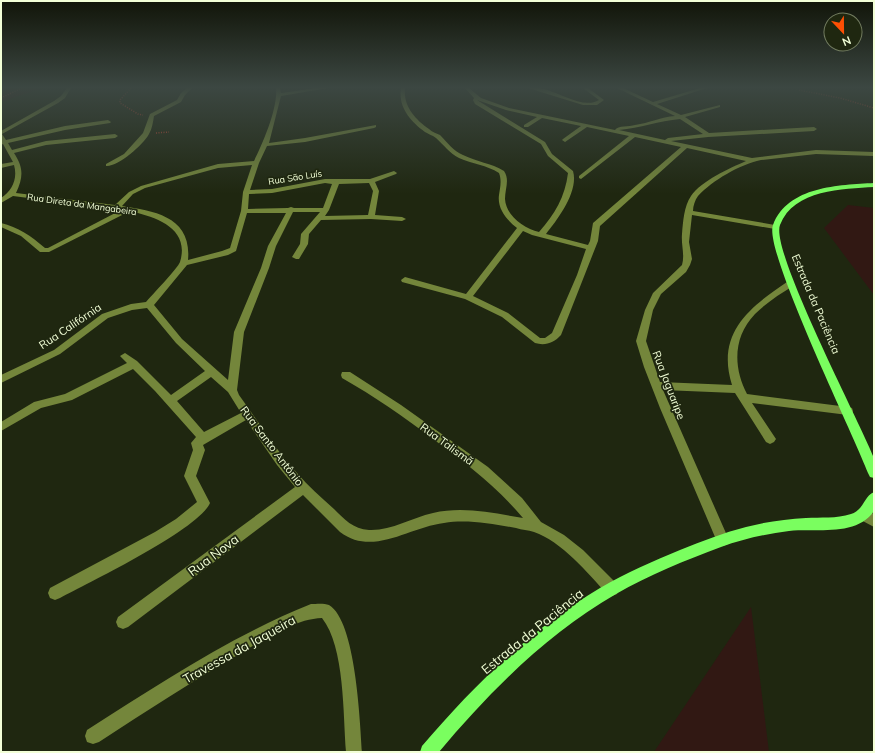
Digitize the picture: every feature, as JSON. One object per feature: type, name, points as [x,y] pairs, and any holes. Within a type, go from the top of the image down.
[{"type":"main road","points":[[775,227],[790,206],[804,197],[828,190],[850,186],[874,185]]},
{"type":"main road","name":"Estrada da Paciência","points":[[775,227],[776,242],[790,284],[848,411],[874,473]]},
{"type":"main road","name":"Estrada da Paciência","points":[[428,752],[457,717],[493,680],[565,620],[612,589],[669,562],[723,540],[760,530],[801,524],[845,522],[869,518],[868,509],[874,498]]},
{"type":"street","points":[[1,133],[18,123]]},
{"type":"street","points":[[1,166],[18,163],[2,140],[100,123]]},
{"type":"street","points":[[108,165],[126,155],[146,134],[149,123]]},
{"type":"street","points":[[232,390],[179,341],[149,305],[184,263],[226,253],[234,249],[244,211],[246,192],[256,163],[265,145],[272,123]]},
{"type":"street","points":[[419,123],[456,154],[491,166],[502,172],[505,182],[502,199],[503,208],[511,219],[521,228],[533,234],[590,248]]},
{"type":"street","points":[[510,123],[543,143],[550,155],[571,172],[565,202],[541,235]]},
{"type":"street","points":[[526,126],[530,123]]},
{"type":"street","points":[[577,123],[752,160]]},
{"type":"street","points":[[609,130],[636,127],[648,123]]},
{"type":"street","points":[[690,123],[708,135]]},
{"type":"street","points":[[565,140],[586,125]]},
{"type":"street","points":[[265,145],[304,140],[374,126]]},
{"type":"street","points":[[660,141],[708,135],[814,129]]},
{"type":"street","points":[[10,152],[46,143],[115,136]]},
{"type":"street","points":[[581,177],[633,136]]},
{"type":"street","points":[[405,280],[468,297],[505,316],[538,341],[547,341],[552,339],[556,335],[581,275],[590,248],[594,241],[596,225],[608,212],[686,146]]},
{"type":"street","name":"Rua Jaguaripe","points":[[723,540],[649,368],[641,341],[643,328],[649,310],[657,293],[683,270],[688,259],[685,242],[688,212],[694,196],[728,170],[752,160],[816,152],[874,154]]},
{"type":"street","name":"Rua Direta da Mangabeira","points":[[18,163],[19,174],[16,188],[12,194],[130,208],[150,214],[166,221],[176,228],[182,236],[185,247],[184,263]]},
{"type":"street","points":[[117,207],[132,193],[143,187],[218,166],[256,163]]},
{"type":"street","name":"Rua São Luís","points":[[246,192],[272,191],[326,181],[372,181],[394,173]]},
{"type":"street","points":[[371,217],[376,191],[372,181]]},
{"type":"street","points":[[296,257],[304,244],[305,234],[326,210],[336,182]]},
{"type":"street","points":[[1,201],[12,194]]},
{"type":"street","points":[[1,225],[22,233],[43,250],[50,250],[130,208]]},
{"type":"street","points":[[244,211],[291,209],[326,210]]},
{"type":"street","points":[[232,390],[239,332],[265,268],[272,246],[291,209]]},
{"type":"street","points":[[688,212],[775,227]]},
{"type":"street","points":[[319,218],[371,217],[402,219]]},
{"type":"street","points":[[468,297],[521,228]]},
{"type":"street","points":[[770,439],[741,393],[734,377],[731,360],[735,339],[752,312],[790,284]]},
{"type":"street","name":"Rua Califórnia","points":[[1,379],[57,352],[105,316],[131,307],[149,305]]},
{"type":"street","points":[[125,356],[158,388],[203,438]]},
{"type":"street","points":[[1,427],[38,404],[68,397],[134,364]]},
{"type":"street","points":[[170,401],[212,371]]},
{"type":"street","name":"Rua Talismã","points":[[346,375],[379,394],[491,476],[529,514],[536,526]]},
{"type":"street","points":[[656,386],[741,393],[848,411]]},
{"type":"street","name":"Rua Santo Antônio","points":[[232,390],[235,397],[276,455],[303,488],[343,526],[352,532],[366,535],[383,535],[397,532],[422,522],[451,516],[476,516],[536,526],[569,547],[587,562],[612,589]]},
{"type":"street","points":[[56,593],[160,535],[202,508],[204,503],[190,476],[198,450],[197,443],[203,438],[248,414]]},
{"type":"street","name":"Rua Nova","points":[[123,622],[303,488]]},
{"type":"street","name":"Travessa da Jaqueira","points":[[92,736],[174,684],[247,641],[292,618],[319,609],[325,610],[332,620],[342,647],[348,679],[354,752]]},
{"type":"shaded area","points":[[848,205],[874,208],[874,295],[824,228]]},
{"type":"shaded area","points":[[751,607],[769,752],[654,752]]}]
